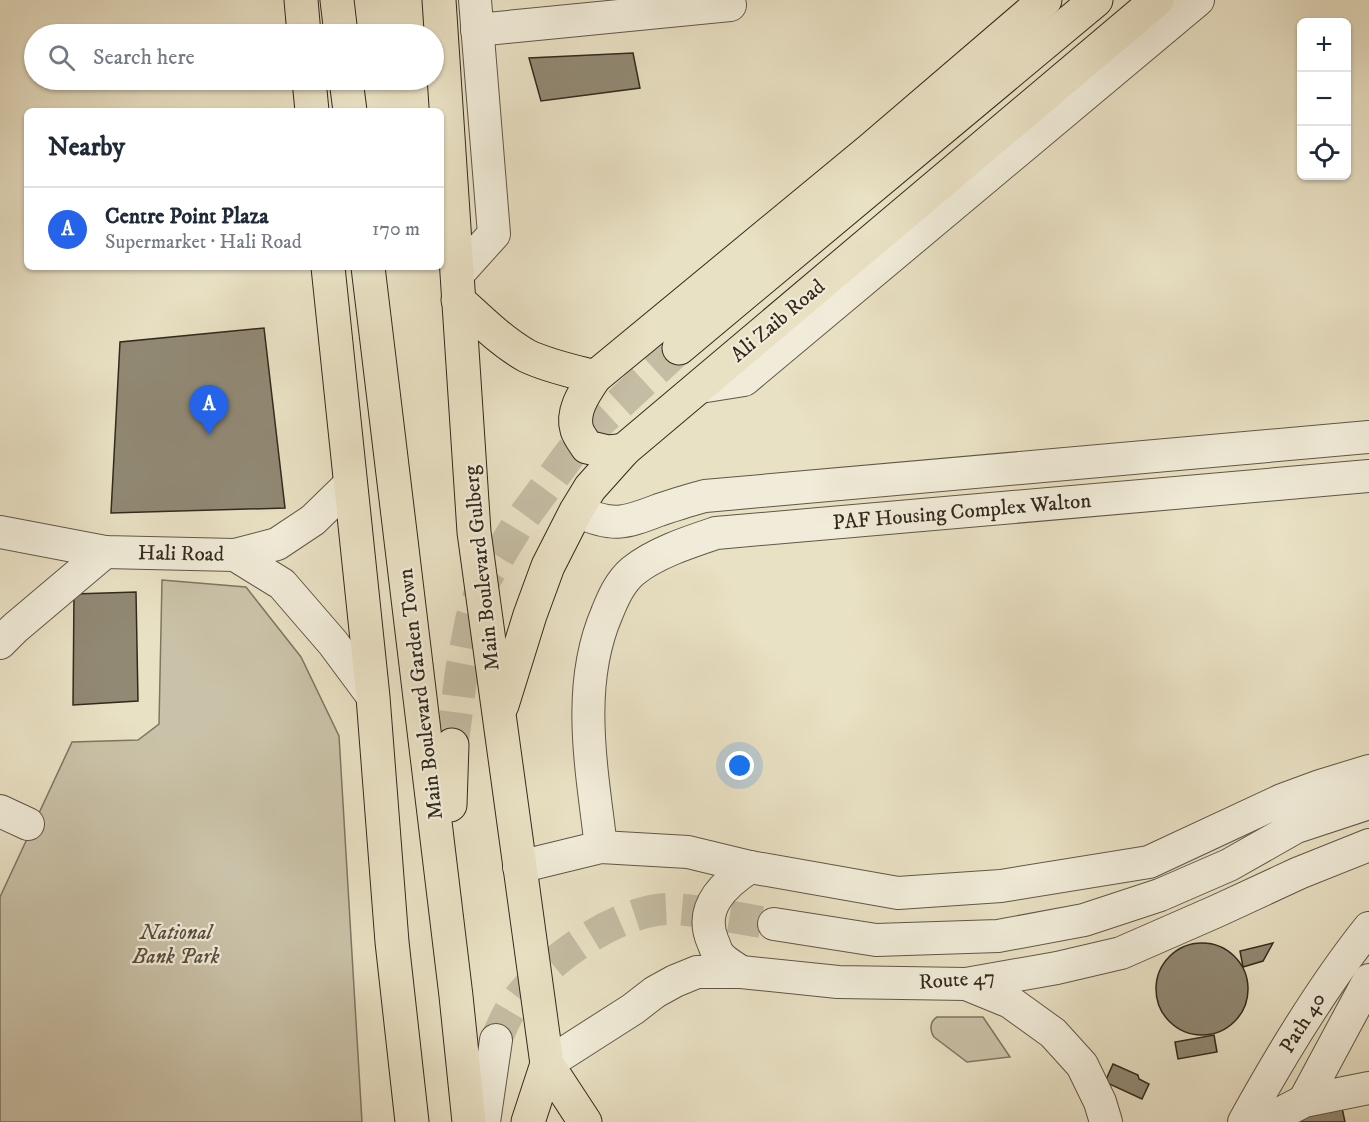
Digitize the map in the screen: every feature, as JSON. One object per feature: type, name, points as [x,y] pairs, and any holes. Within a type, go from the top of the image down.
[{"type":"main road","points":[[301,0],[303,24]]},
{"type":"main road","points":[[337,0],[340,24]]},
{"type":"main road","name":"Main Boulevard Gulberg","points":[[439,0],[440,24]]},
{"type":"main road","points":[[624,450],[608,452],[587,447],[578,430],[576,413],[595,377],[870,150],[1045,0]]},
{"type":"main road","points":[[679,348],[1096,0]]},
{"type":"main road","name":"Ali Zaib Road","points":[[499,715],[548,566],[590,488],[624,450],[1157,0]]},
{"type":"main road","name":"Main Boulevard Gulberg","points":[[444,80],[474,532],[519,867],[547,1064],[585,1122]]},
{"type":"main road","points":[[310,90],[312,108]]},
{"type":"main road","points":[[347,90],[350,108]]},
{"type":"main road","points":[[328,270],[373,697],[392,942],[412,1122]]},
{"type":"main road","name":"Main Boulevard Garden Town","points":[[368,270],[456,996],[469,1122]]},
{"type":"main road","points":[[457,288],[492,330],[526,355],[551,365],[595,377]]},
{"type":"main road","points":[[452,745],[450,823],[456,996]]},
{"type":"main road","points":[[528,1122],[547,1064]]},
{"type":"street","points":[[700,387],[744,380],[1198,0]]},
{"type":"street","points":[[457,288],[494,234],[476,15],[730,5]]},
{"type":"street","name":"PAF Housing Complex Walton","points":[[576,511],[592,518],[621,522],[637,519],[705,496],[1369,437]]},
{"type":"street","name":"PAF Housing Complex Walton","points":[[601,847],[591,764],[587,699],[599,631],[616,592],[633,571],[673,547],[716,533],[1369,476]]},
{"type":"street","points":[[235,555],[278,544],[313,520],[350,484]]},
{"type":"street","name":"Hali Road","points":[[0,532],[105,552],[235,555],[282,584],[333,644],[373,697]]},
{"type":"street","points":[[0,643],[105,552]]},
{"type":"street","points":[[519,867],[601,847],[688,852],[750,867],[898,893],[1001,886],[1149,862],[1282,800],[1369,771]]},
{"type":"street","points":[[774,924],[876,940],[998,936],[1084,920],[1160,895],[1229,865],[1296,827],[1369,803]]},
{"type":"street","name":"Route 47","points":[[547,1064],[675,981],[697,972],[741,972],[838,982],[966,984],[1057,968],[1121,952],[1299,873],[1369,845]]},
{"type":"street","points":[[741,972],[718,955],[710,935],[708,919],[716,897],[731,879],[750,867]]},
{"type":"street","name":"Path 40","points":[[1244,1122],[1288,1045],[1341,963],[1369,928]]},
{"type":"street","points":[[1304,1101],[1369,980]]},
{"type":"street","points":[[966,984],[1010,1002],[1053,1033],[1082,1065],[1100,1102],[1106,1122]]},
{"type":"street","points":[[484,1122],[496,1040]]},
{"type":"street","points":[[1264,1122],[1304,1101],[1369,1088]]},
{"type":"green space","name":"National Bank Park","points":[[162,580],[246,587],[301,657],[339,736],[362,1122],[0,1122],[0,897],[72,742],[138,740],[159,724]]},
{"type":"green space","points":[[937,1017],[983,1017],[1010,1057],[967,1062],[934,1037],[931,1027]]},
{"type":"building","points":[[633,53],[640,88],[541,101],[529,58]]},
{"type":"building","points":[[264,328],[285,508],[111,513],[120,342]]},
{"type":"building","points":[[136,592],[138,701],[73,705],[74,594]]},
{"type":"building","points":[[1202,943],[1220,946],[1235,956],[1245,971],[1248,989],[1245,1007],[1235,1022],[1220,1032],[1202,1035],[1184,1032],[1169,1022],[1159,1007],[1156,989],[1159,971],[1169,956],[1184,946]]},
{"type":"building","points":[[1273,943],[1263,961],[1243,967],[1240,951]]},
{"type":"building","points":[[1214,1035],[1217,1052],[1178,1059],[1175,1042]]},
{"type":"building","points":[[1113,1064],[1138,1075],[1139,1079],[1149,1084],[1142,1099],[1105,1082]]},
{"type":"building","points":[[1342,1108],[1345,1122],[1302,1122],[1301,1118]]},
{"type":"tunnel","points":[[452,745],[462,668],[472,618],[485,579],[517,526],[581,439],[679,348]]},
{"type":"tunnel","points":[[496,1040],[512,1008],[544,971],[585,940],[630,917],[652,911],[673,909],[774,924]]},
{"type":"place","name":"Centre Point Plaza","points":[[209,435]]}]
